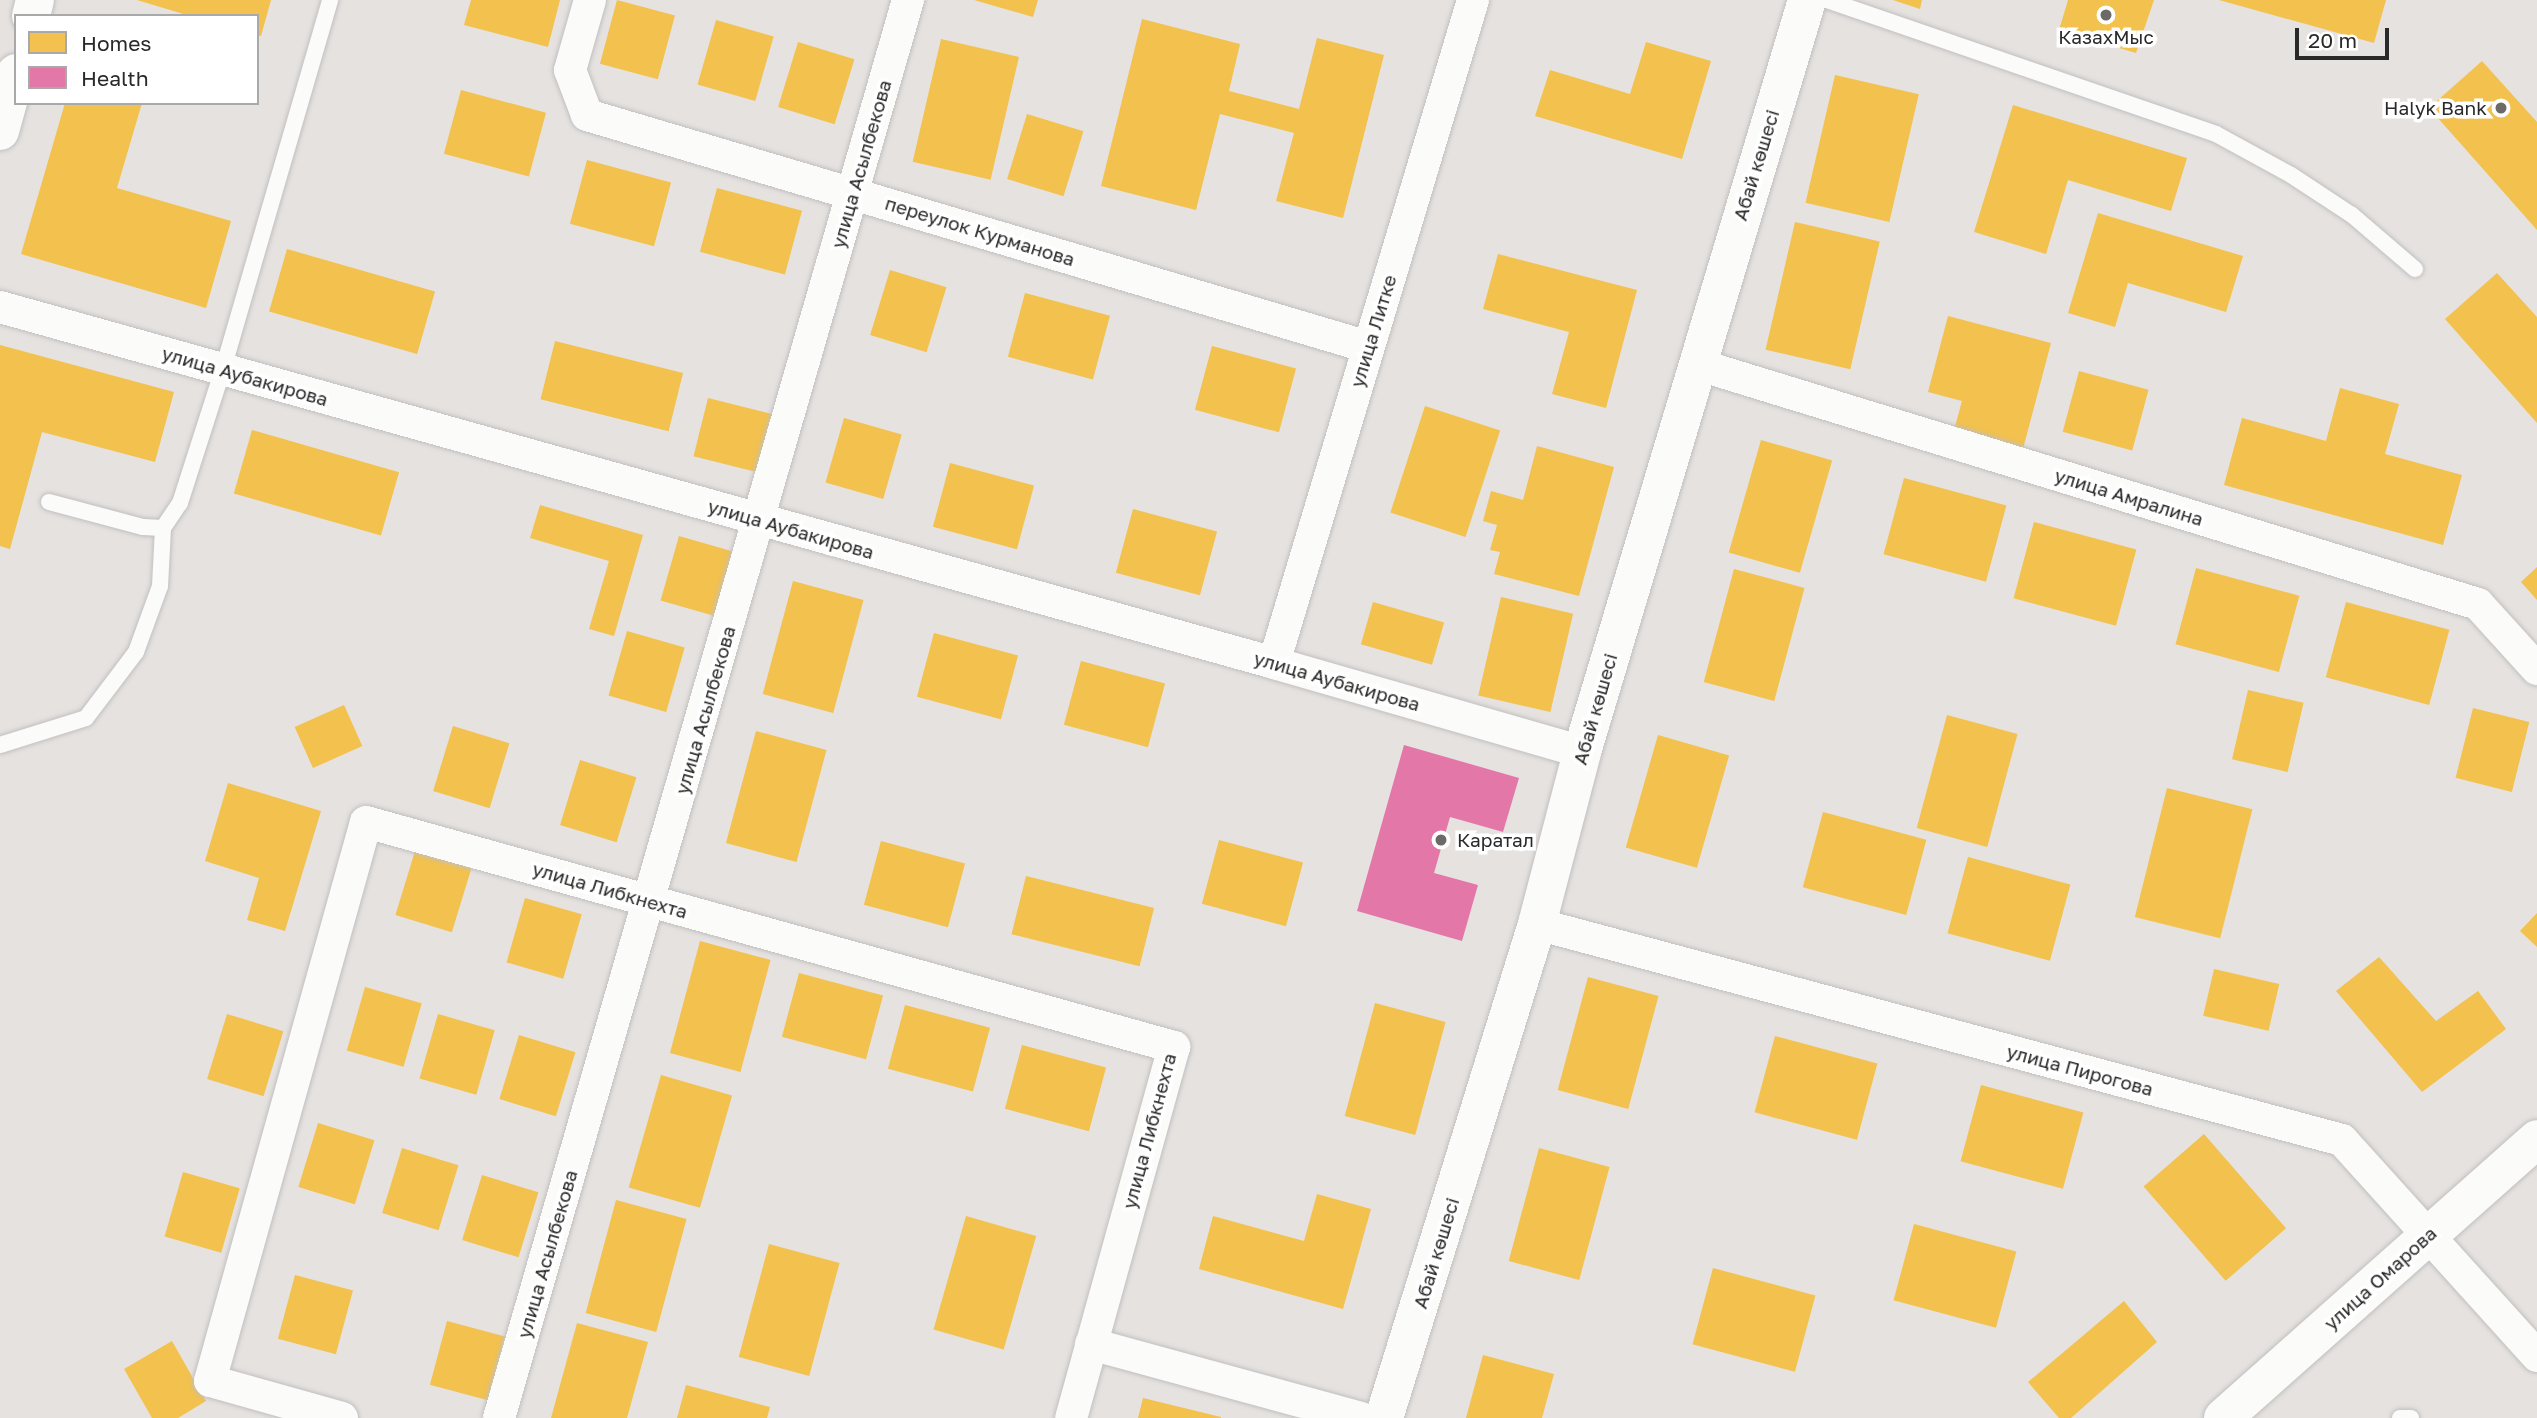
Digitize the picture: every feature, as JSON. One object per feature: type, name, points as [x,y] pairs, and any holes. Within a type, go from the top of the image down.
[{"type":"main road","name":"Абай көшесі","points":[[1384,1418],[1538,924],[1582,752],[1807,0]]},
{"type":"main road","name":"улица Омарова","points":[[2223,1418],[2537,1139]]},
{"type":"street","name":"переулок Курманова","points":[[590,0],[570,70],[587,115],[1368,347]]},
{"type":"street","name":"улица Асылбекова","points":[[499,1418],[908,0]]},
{"type":"street","name":"улица Литке","points":[[1274,663],[1472,0]]},
{"type":"street","name":"улица Аубакирова","points":[[0,307],[1274,663],[1582,752]]},
{"type":"street","name":"улица Амралина","points":[[1696,364],[2478,604],[2537,669]]},
{"type":"street","name":"улица Либкнехта","points":[[342,1418],[210,1381],[366,822],[1174,1047],[1071,1418]]},
{"type":"street","name":"улица Пирогова","points":[[1538,924],[2342,1140],[2537,1356]]},
{"type":"street","points":[[1091,1344],[1361,1418]]},
{"type":"lane","points":[[0,745],[86,718],[136,652],[160,586],[163,528],[180,503],[223,369],[330,0]]},
{"type":"lane","points":[[1827,0],[2217,134],[2291,175],[2352,215],[2415,269]]},
{"type":"lane","points":[[49,502],[143,527],[163,528]]},
{"type":"lane","points":[[2400,1418],[2411,1418]]},
{"type":"building: Homes","points":[[137,0],[271,0],[261,36],[259,14],[183,14]]},
{"type":"building: Homes","points":[[471,0],[560,0],[548,47],[464,25]]},
{"type":"building: Homes","points":[[617,0],[675,16],[658,79],[600,64]]},
{"type":"building: Homes","points":[[974,0],[1038,0],[1033,17]]},
{"type":"building: Homes","points":[[1893,0],[1922,0],[1920,9]]},
{"type":"building: Homes","name":"КазахМыс","points":[[2068,0],[2154,0],[2136,53],[2059,30]]},
{"type":"building: Homes","points":[[2219,0],[2386,0],[2374,43]]},
{"type":"building: Homes","points":[[1142,19],[1240,44],[1229,91],[1299,109],[1317,38],[1384,55],[1343,218],[1276,201],[1294,133],[1220,114],[1196,210],[1101,186]]},
{"type":"building: Homes","points":[[716,20],[774,37],[755,101],[698,84]]},
{"type":"building: Homes","points":[[941,39],[1019,57],[991,180],[913,162]]},
{"type":"building: Homes","points":[[798,42],[854,59],[835,124],[778,107]]},
{"type":"building: Homes","points":[[1646,42],[1711,61],[1682,159],[1535,116],[1550,70],[1630,94]]},
{"type":"building: Homes","points":[[2482,61],[2537,122],[2537,230],[2429,108]]},
{"type":"building: Homes","points":[[1835,75],[1919,94],[1889,222],[1806,203]]},
{"type":"building: Homes","points":[[461,90],[546,113],[529,177],[444,154]]},
{"type":"building: Homes","points":[[64,105],[141,105],[117,188],[231,221],[206,308],[21,254]]},
{"type":"building: Homes","points":[[2013,105],[2187,158],[2171,211],[2068,180],[2046,254],[1974,232]]},
{"type":"building: Homes","points":[[1027,114],[1083,131],[1064,196],[1007,179]]},
{"type":"building: Homes","points":[[587,160],[671,183],[654,246],[570,224]]},
{"type":"building: Homes","points":[[717,188],[802,211],[785,275],[700,252]]},
{"type":"building: Homes","points":[[2098,213],[2243,256],[2226,312],[2128,283],[2115,327],[2068,313]]},
{"type":"building: Homes","points":[[1795,222],[1880,242],[1850,369],[1766,350]]},
{"type":"building: Homes","points":[[287,249],[435,291],[417,354],[269,311]]},
{"type":"building: Homes","points":[[1498,254],[1637,290],[1606,408],[1552,394],[1569,332],[1483,309]]},
{"type":"building: Homes","points":[[890,270],[946,287],[927,352],[870,335]]},
{"type":"building: Homes","points":[[2497,273],[2537,317],[2537,423],[2445,319]]},
{"type":"building: Homes","points":[[1025,293],[1110,316],[1093,380],[1008,357]]},
{"type":"building: Homes","points":[[1948,316],[2051,343],[2023,449],[1954,430],[1962,401],[1928,392]]},
{"type":"building: Homes","points":[[555,341],[683,373],[669,431],[540,399]]},
{"type":"building: Homes","points":[[0,345],[174,392],[155,462],[42,432],[10,549],[0,546]]},
{"type":"building: Homes","points":[[1212,346],[1296,369],[1279,432],[1195,410]]},
{"type":"building: Homes","points":[[2079,371],[2149,390],[2132,450],[2063,432]]},
{"type":"building: Homes","points":[[2340,388],[2399,404],[2385,454],[2462,475],[2443,545],[2224,485],[2242,418],[2326,441]]},
{"type":"building: Homes","points":[[708,398],[778,415],[763,474],[693,456]]},
{"type":"building: Homes","points":[[1425,406],[1500,430],[1466,537],[1390,513]]},
{"type":"building: Homes","points":[[844,418],[902,435],[883,499],[826,482]]},
{"type":"building: Homes","points":[[252,430],[399,472],[381,536],[234,493]]},
{"type":"building: Homes","points":[[1761,440],[1832,460],[1800,573],[1729,552]]},
{"type":"building: Homes","points":[[1537,446],[1614,467],[1579,596],[1494,574],[1500,552],[1490,550],[1497,525],[1483,521],[1491,491],[1523,500]]},
{"type":"building: Homes","points":[[950,463],[1034,486],[1017,549],[933,527]]},
{"type":"building: Homes","points":[[1904,478],[2006,505],[1986,582],[1884,554]]},
{"type":"building: Homes","points":[[540,505],[643,535],[614,636],[589,629],[609,561],[530,538]]},
{"type":"building: Homes","points":[[1133,509],[1217,532],[1200,595],[1116,573]]},
{"type":"building: Homes","points":[[2034,522],[2136,549],[2116,626],[2014,598]]},
{"type":"building: Homes","points":[[679,536],[736,552],[717,617],[661,600]]},
{"type":"building: Homes","points":[[2537,567],[2537,600],[2521,582]]},
{"type":"building: Homes","points":[[2196,568],[2299,596],[2279,672],[2176,644]]},
{"type":"building: Homes","points":[[1734,569],[1805,588],[1774,701],[1704,682]]},
{"type":"building: Homes","points":[[793,581],[864,600],[833,713],[763,694]]},
{"type":"building: Homes","points":[[1501,597],[1573,614],[1550,712],[1478,695]]},
{"type":"building: Homes","points":[[1373,602],[1444,622],[1432,665],[1361,644]]},
{"type":"building: Homes","points":[[2346,602],[2449,630],[2429,705],[2326,677]]},
{"type":"building: Homes","points":[[627,631],[685,648],[666,712],[609,695]]},
{"type":"building: Homes","points":[[934,633],[1018,656],[1001,719],[917,697]]},
{"type":"building: Homes","points":[[1081,661],[1165,684],[1148,747],[1064,725]]},
{"type":"building: Homes","points":[[2248,690],[2304,703],[2288,772],[2232,759]]},
{"type":"building: Homes","points":[[344,705],[362,746],[313,768],[295,727]]},
{"type":"building: Homes","points":[[2473,708],[2529,722],[2512,792],[2456,778]]},
{"type":"building: Homes","points":[[1947,715],[2018,734],[1987,847],[1917,828]]},
{"type":"building: Homes","points":[[453,726],[509,743],[490,808],[433,791]]},
{"type":"building: Homes","points":[[756,731],[827,750],[796,862],[726,843]]},
{"type":"building: Homes","points":[[1658,735],[1729,755],[1697,868],[1626,847]]},
{"type":"building: Homes","points":[[580,760],[636,777],[617,842],[560,825]]},
{"type":"building: Homes","points":[[228,783],[321,811],[285,931],[247,920],[259,878],[205,861]]},
{"type":"building: Homes","points":[[2167,788],[2252,809],[2220,938],[2135,917]]},
{"type":"building: Homes","points":[[1823,812],[1926,840],[1906,915],[1803,887]]},
{"type":"building: Homes","points":[[1219,840],[1303,863],[1286,926],[1202,904]]},
{"type":"building: Homes","points":[[881,841],[965,864],[948,927],[864,905]]},
{"type":"building: Homes","points":[[415,851],[471,868],[452,932],[395,915]]},
{"type":"building: Homes","points":[[1968,857],[2070,884],[2050,961],[1948,933]]},
{"type":"building: Homes","points":[[1026,876],[1154,908],[1140,966],[1011,934]]},
{"type":"building: Homes","points":[[525,898],[582,914],[563,979],[507,962]]},
{"type":"building: Homes","points":[[2537,913],[2537,947],[2520,931]]},
{"type":"building: Homes","points":[[700,941],[771,960],[740,1072],[670,1053]]},
{"type":"building: Homes","points":[[2379,957],[2436,1021],[2478,991],[2506,1029],[2422,1092],[2336,991]]},
{"type":"building: Homes","points":[[2214,969],[2279,984],[2268,1031],[2203,1016]]},
{"type":"building: Homes","points":[[799,973],[883,996],[866,1059],[782,1037]]},
{"type":"building: Homes","points":[[1588,977],[1659,996],[1628,1109],[1558,1090]]},
{"type":"building: Homes","points":[[365,987],[422,1003],[404,1067],[347,1050]]},
{"type":"building: Homes","points":[[1375,1003],[1446,1022],[1415,1135],[1345,1116]]},
{"type":"building: Homes","points":[[905,1005],[990,1028],[973,1092],[888,1069]]},
{"type":"building: Homes","points":[[227,1014],[283,1031],[264,1096],[207,1079]]},
{"type":"building: Homes","points":[[438,1014],[495,1030],[476,1095],[420,1078]]},
{"type":"building: Homes","points":[[519,1035],[575,1052],[556,1116],[499,1099]]},
{"type":"building: Homes","points":[[1775,1036],[1877,1063],[1857,1140],[1755,1112]]},
{"type":"building: Homes","points":[[1022,1045],[1106,1068],[1089,1131],[1005,1109]]},
{"type":"building: Homes","points":[[661,1075],[732,1095],[700,1208],[629,1187]]},
{"type":"building: Homes","points":[[1981,1085],[2083,1112],[2063,1189],[1961,1161]]},
{"type":"building: Homes","points":[[318,1123],[374,1140],[355,1204],[298,1187]]},
{"type":"building: Homes","points":[[2204,1134],[2286,1228],[2226,1281],[2144,1186]]},
{"type":"building: Homes","points":[[402,1148],[458,1165],[439,1230],[382,1213]]},
{"type":"building: Homes","points":[[1539,1148],[1610,1167],[1579,1280],[1509,1261]]},
{"type":"building: Homes","points":[[183,1172],[240,1188],[221,1253],[165,1236]]},
{"type":"building: Homes","points":[[482,1175],[538,1192],[519,1257],[462,1240]]},
{"type":"building: Homes","points":[[1317,1194],[1371,1209],[1343,1309],[1199,1269],[1213,1216],[1304,1241]]},
{"type":"building: Homes","points":[[616,1200],[687,1219],[656,1332],[586,1313]]},
{"type":"building: Homes","points":[[966,1216],[1036,1236],[1004,1350],[933,1329]]},
{"type":"building: Homes","points":[[1914,1224],[2016,1251],[1996,1328],[1894,1300]]},
{"type":"building: Homes","points":[[769,1244],[840,1263],[809,1376],[739,1357]]},
{"type":"building: Homes","points":[[1713,1268],[1815,1295],[1795,1372],[1693,1344]]},
{"type":"building: Homes","points":[[295,1275],[353,1291],[336,1354],[278,1339]]},
{"type":"building: Homes","points":[[2124,1301],[2157,1342],[2071,1418],[2059,1418],[2028,1382]]},
{"type":"building: Homes","points":[[447,1321],[505,1337],[488,1400],[430,1385]]},
{"type":"building: Homes","points":[[577,1323],[648,1342],[627,1418],[551,1418]]},
{"type":"building: Homes","points":[[172,1341],[206,1401],[178,1418],[152,1418],[124,1369]]},
{"type":"building: Homes","points":[[1483,1355],[1554,1374],[1542,1418],[1466,1418]]},
{"type":"building: Homes","points":[[686,1385],[770,1407],[767,1418],[677,1418]]},
{"type":"building: Homes","points":[[1143,1398],[1221,1417],[1221,1418],[1138,1418]]},
{"type":"building: Health","points":[[1404,745],[1519,778],[1503,832],[1450,817],[1434,873],[1478,885],[1462,941],[1357,911]]},
{"type":"place","name":"КазахМыс","points":[[2106,15]]},
{"type":"place","name":"Halyk Bank","points":[[2501,108]]},
{"type":"place","name":"Каратал","points":[[1441,840]]}]
